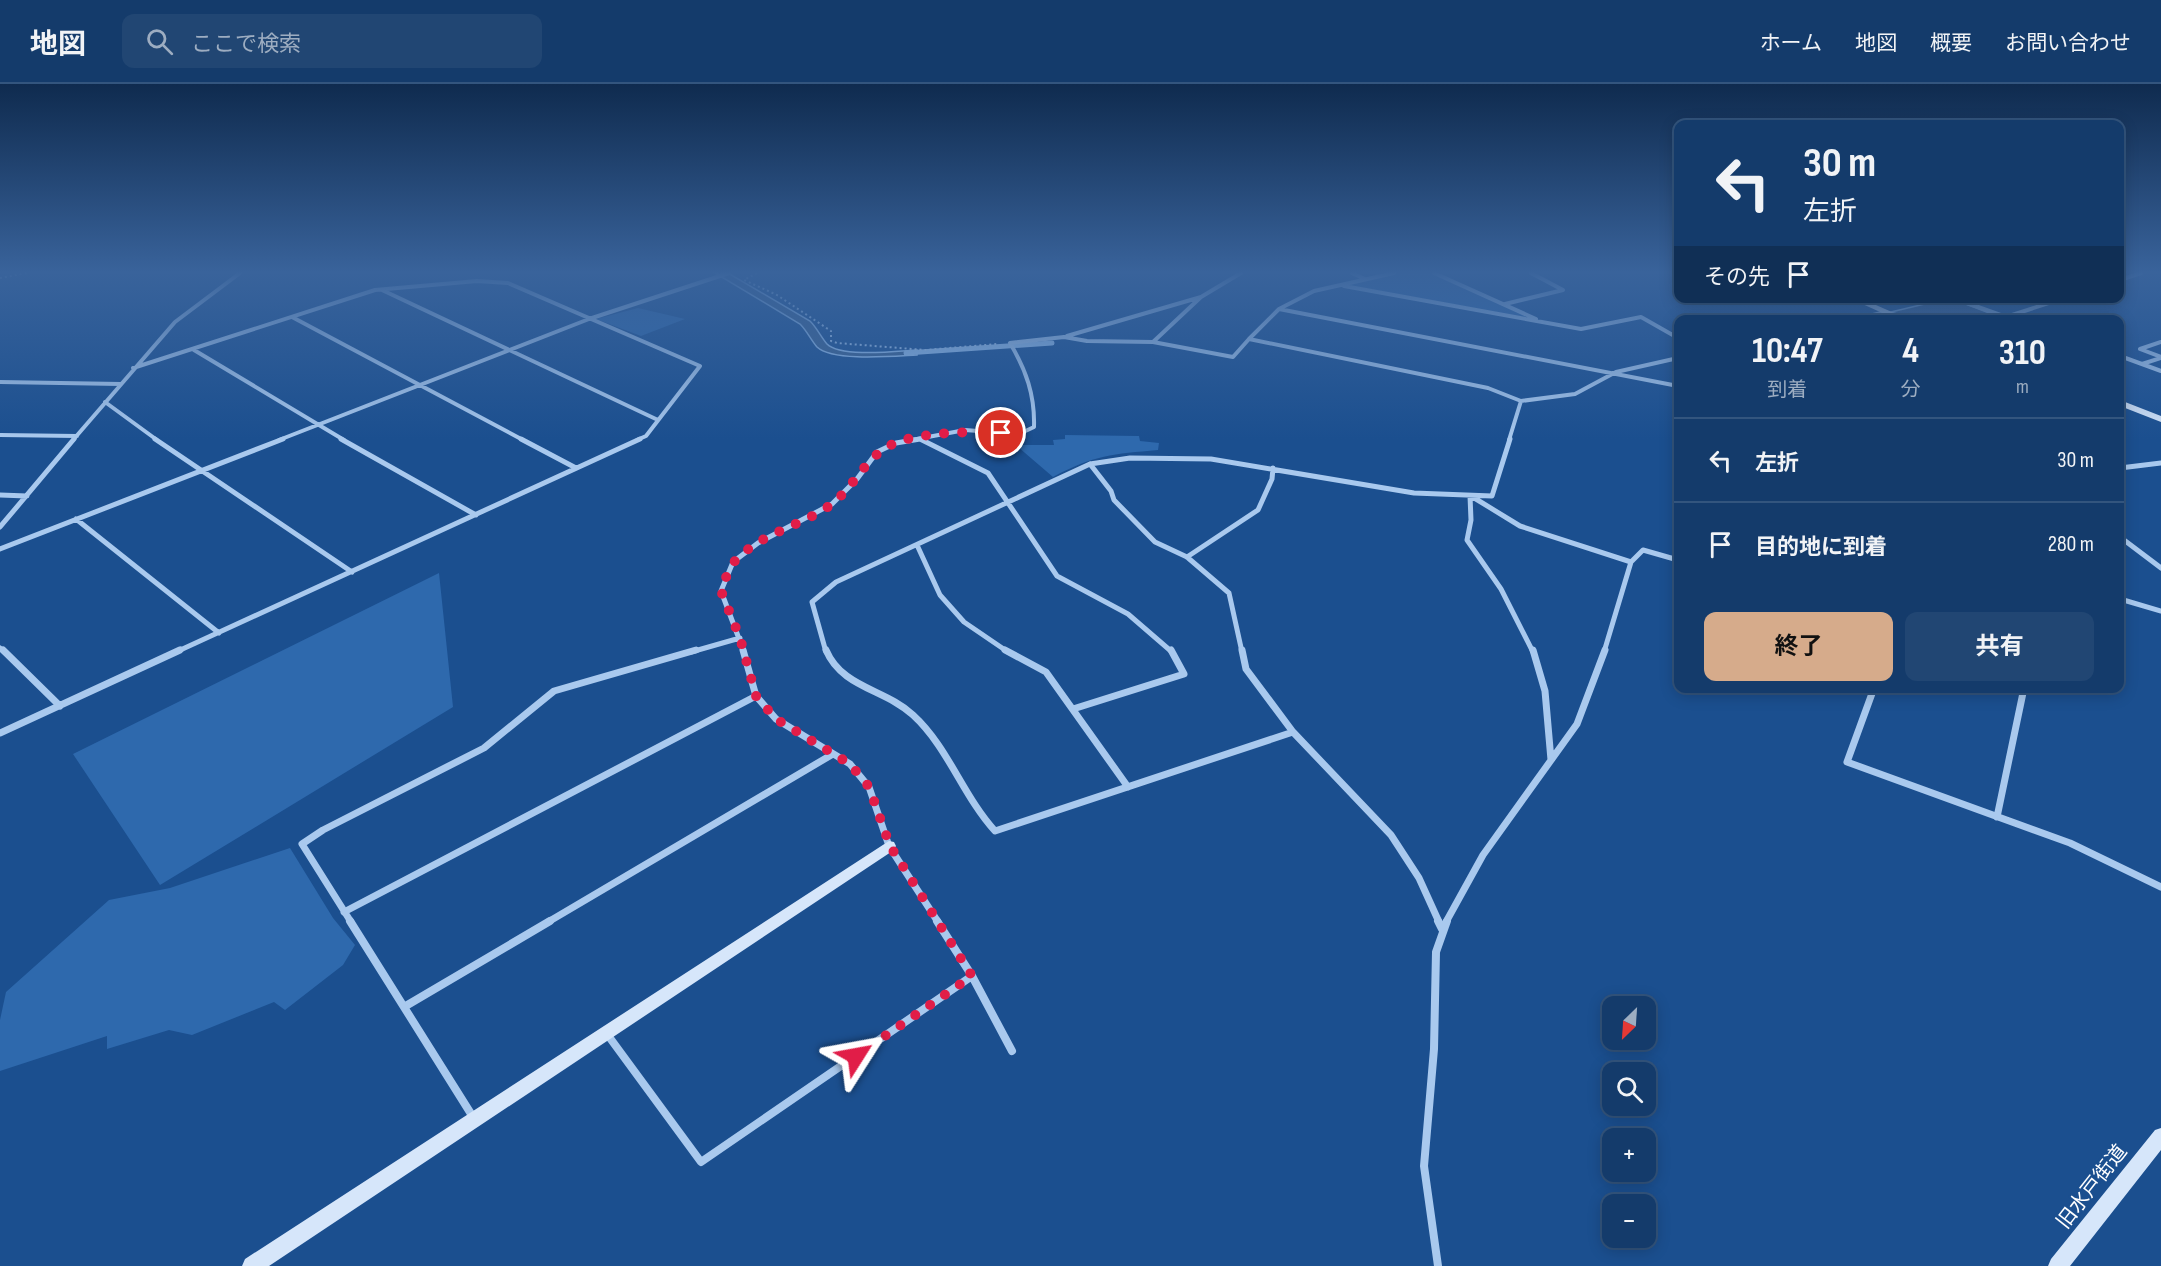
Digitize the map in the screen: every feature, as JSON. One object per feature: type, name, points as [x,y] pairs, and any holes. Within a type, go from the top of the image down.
[{"type":"street","points":[[0,527],[133,368],[169,328]]},
{"type":"street","points":[[133,368],[259,328]]},
{"type":"street","points":[[313,328],[576,468]]},
{"type":"street","points":[[460,328],[658,420]]},
{"type":"street","points":[[0,549],[566,328]]},
{"type":"street","points":[[0,733],[646,436],[700,366],[611,328]]},
{"type":"street","points":[[1012,1051],[972,976],[890,846],[869,787],[850,764],[776,719],[756,696],[740,638],[721,591],[733,562],[758,543],[832,504],[857,479],[877,452],[896,443],[964,430],[1019,434],[1034,427],[1036,406],[1033,391],[1025,366],[1010,343],[1064,338],[1097,328]]},
{"type":"street","points":[[1153,342],[1168,328]]},
{"type":"street","points":[[1064,338],[1087,341],[1153,342],[1233,357],[1260,328]]},
{"type":"street","points":[[1381,328],[1674,385]]},
{"type":"street","points":[[1661,328],[1674,336]]},
{"type":"street","points":[[1249,339],[1488,388],[1521,401],[1575,394],[1616,372],[1674,359]]},
{"type":"street","points":[[2161,342],[2140,349],[2161,357]]},
{"type":"street","points":[[194,350],[317,425],[476,515]]},
{"type":"street","points":[[2124,357],[2161,371]]},
{"type":"street","points":[[2142,364],[2161,357]]},
{"type":"street","points":[[0,382],[121,384]]},
{"type":"street","points":[[1293,732],[995,831],[982,819],[948,759],[912,714],[838,671],[822,644],[812,602],[836,582],[1090,464],[1116,458],[1160,454],[1273,468],[1415,494],[1492,496],[1521,401]]},
{"type":"street","points":[[105,402],[199,471],[352,572]]},
{"type":"street","points":[[2124,405],[2161,419]]},
{"type":"street","points":[[0,435],[77,436]]},
{"type":"street","points":[[919,439],[988,473],[1009,502],[1031,541],[1057,576],[1128,614],[1170,650],[1184,674],[1073,709]]},
{"type":"street","points":[[2124,468],[2161,463]]},
{"type":"street","points":[[1090,464],[1111,491],[1114,500],[1155,542],[1187,556],[1229,593],[1246,669],[1293,732],[1391,835],[1419,878],[1442,929]]},
{"type":"street","points":[[1187,556],[1258,510],[1272,479],[1273,468]]},
{"type":"street","points":[[0,495],[27,496]]},
{"type":"street","points":[[1470,496],[1520,526],[1630,562]]},
{"type":"street","points":[[1470,496],[1471,520],[1467,540],[1494,575],[1524,632],[1543,681],[1551,760]]},
{"type":"street","points":[[76,519],[219,633]]},
{"type":"street","points":[[2124,540],[2161,568]]},
{"type":"street","points":[[917,545],[940,595],[964,622],[997,646],[1046,672],[1128,787]]},
{"type":"street","points":[[1438,1266],[1424,1166],[1434,1049],[1436,952],[1442,929],[1483,855],[1577,724],[1606,645],[1630,562],[1643,550],[1674,559]]},
{"type":"street","points":[[2124,600],[2161,610]]},
{"type":"street","points":[[476,1120],[302,844],[323,830],[484,748],[554,691],[740,638]]},
{"type":"street","points":[[0,648],[60,706]]},
{"type":"street","points":[[1872,693],[1847,762],[2070,843],[2161,886]]},
{"type":"street","points":[[1997,817],[2023,693]]},
{"type":"street","points":[[344,912],[756,696]]},
{"type":"street","points":[[404,1007],[833,754]]},
{"type":"street","points":[[252,1266],[890,846]]},
{"type":"street","points":[[606,1034],[701,1162],[972,976]]},
{"type":"street","name":"旧水戸街道","points":[[2058,1266],[2161,1136]]},
{"type":"path","points":[[827,328],[831,331],[831,341],[837,343],[925,350],[1010,343]]},
{"type":"shaded area","points":[[620,328],[661,328],[641,336]]},
{"type":"shaded area","points":[[803,328],[816,328],[827,344],[844,351],[870,353],[917,350],[917,355],[865,357],[836,355],[817,347]]},
{"type":"shaded area","points":[[1065,435],[1139,436],[1140,441],[1159,443],[1158,450],[1092,460],[1053,477],[1011,441],[1023,445],[1054,445],[1053,440],[1065,439]]},
{"type":"shaded area","points":[[439,573],[453,707],[160,885],[73,754]]},
{"type":"shaded area","points":[[290,848],[333,918],[355,945],[343,965],[285,1010],[274,1002],[192,1035],[169,1030],[107,1049],[107,1036],[0,1071],[0,1020],[6,992],[109,900],[170,888]]},
{"type":"waterway","points":[[906,353],[1052,343]]},
{"type":"route","points":[[856,1056],[972,976],[890,846],[869,787],[850,764],[776,719],[756,696],[740,638],[721,591],[733,562],[758,543],[832,504],[857,479],[877,452],[896,443],[964,430],[1001,433]]}]
